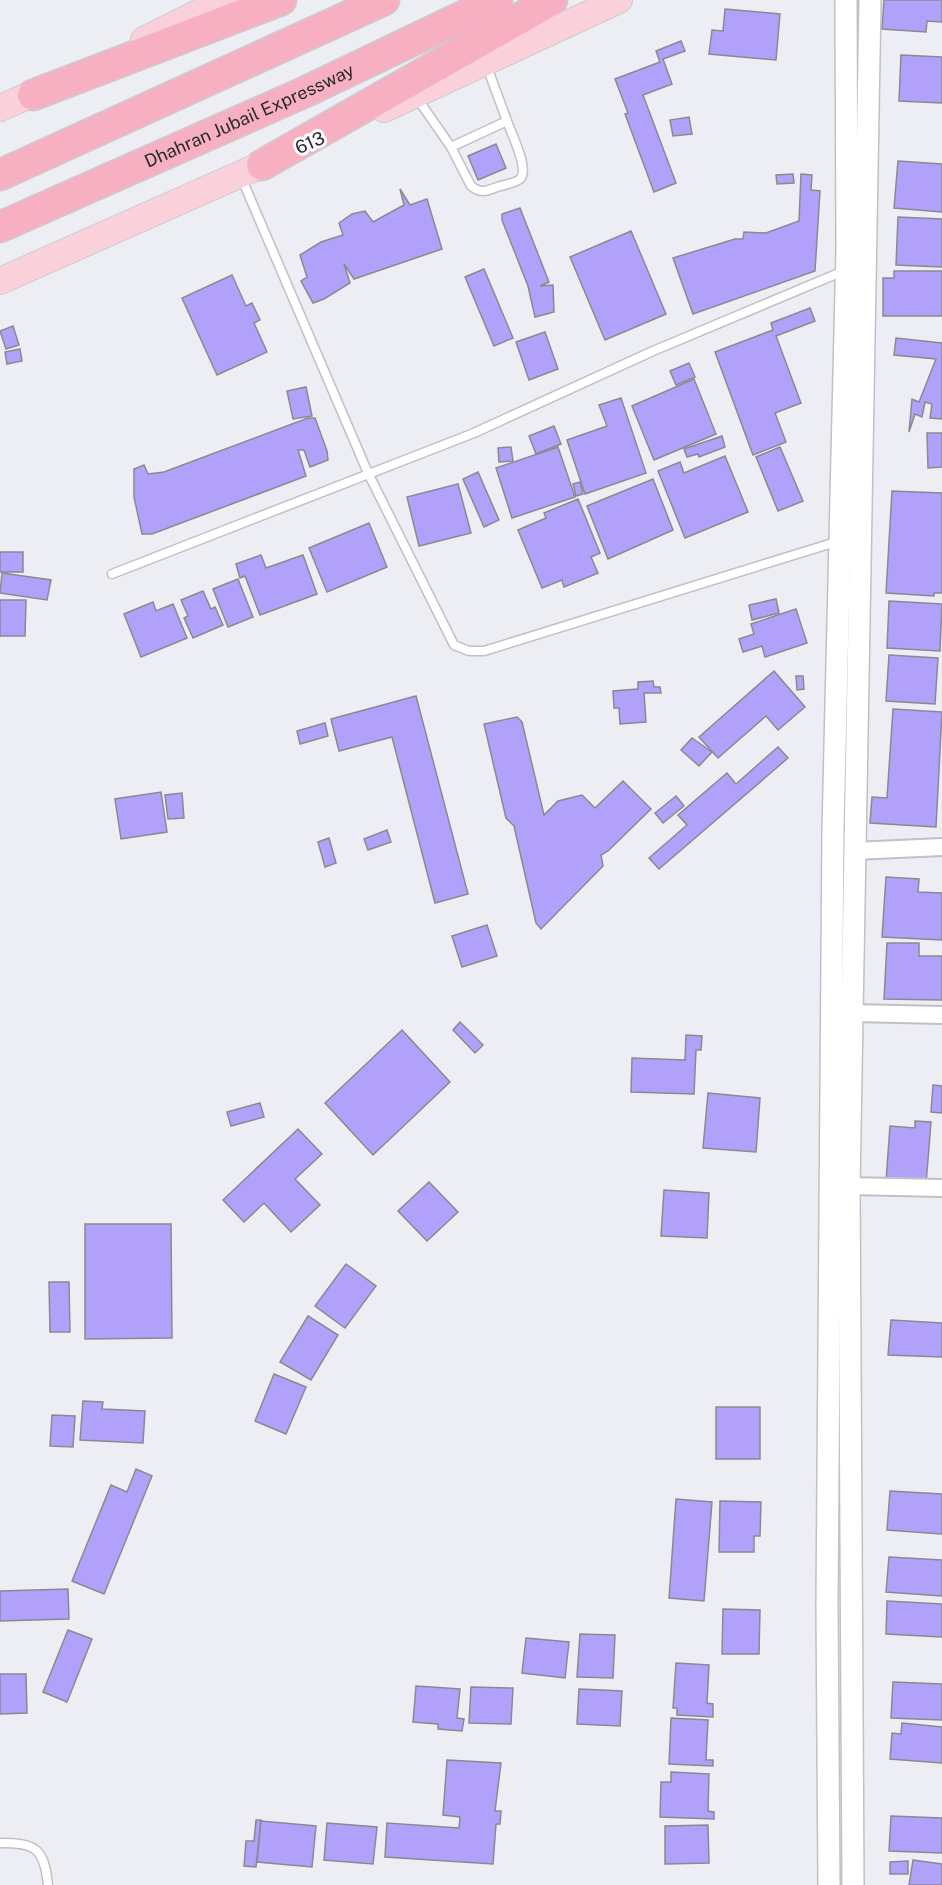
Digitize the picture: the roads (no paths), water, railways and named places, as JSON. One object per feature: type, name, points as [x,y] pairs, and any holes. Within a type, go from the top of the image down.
[{"type":"highway","points":[[33,95],[281,0]]},
{"type":"highway","points":[[0,175],[384,0]]},
{"type":"highway","name":"Dhahran Jubail Expressway","points":[[0,227],[307,91],[497,0]]},
{"type":"highway","points":[[251,169],[552,0]]},
{"type":"main road","points":[[0,108],[33,95],[224,0]]},
{"type":"main road","name":"613","points":[[0,281],[486,64],[619,0]]},
{"type":"street","points":[[829,1885],[827,1605],[833,830],[846,270],[846,0]]},
{"type":"street","points":[[854,1885],[849,1186],[870,0]]},
{"type":"street","points":[[854,851],[942,847]]},
{"type":"street","points":[[852,1013],[942,1015]]},
{"type":"street","points":[[849,1186],[942,1188]]},
{"type":"lane","points":[[415,95],[451,147],[471,186],[484,192],[519,179],[524,172],[523,164],[486,64]]},
{"type":"lane","points":[[451,147],[507,121]]},
{"type":"lane","points":[[251,169],[368,473],[454,645],[469,651],[483,651],[840,540]]},
{"type":"lane","points":[[112,574],[474,433],[653,351],[846,270]]},
{"type":"lane","points":[[0,1843],[26,1843],[38,1851],[46,1863],[48,1885]]}]
